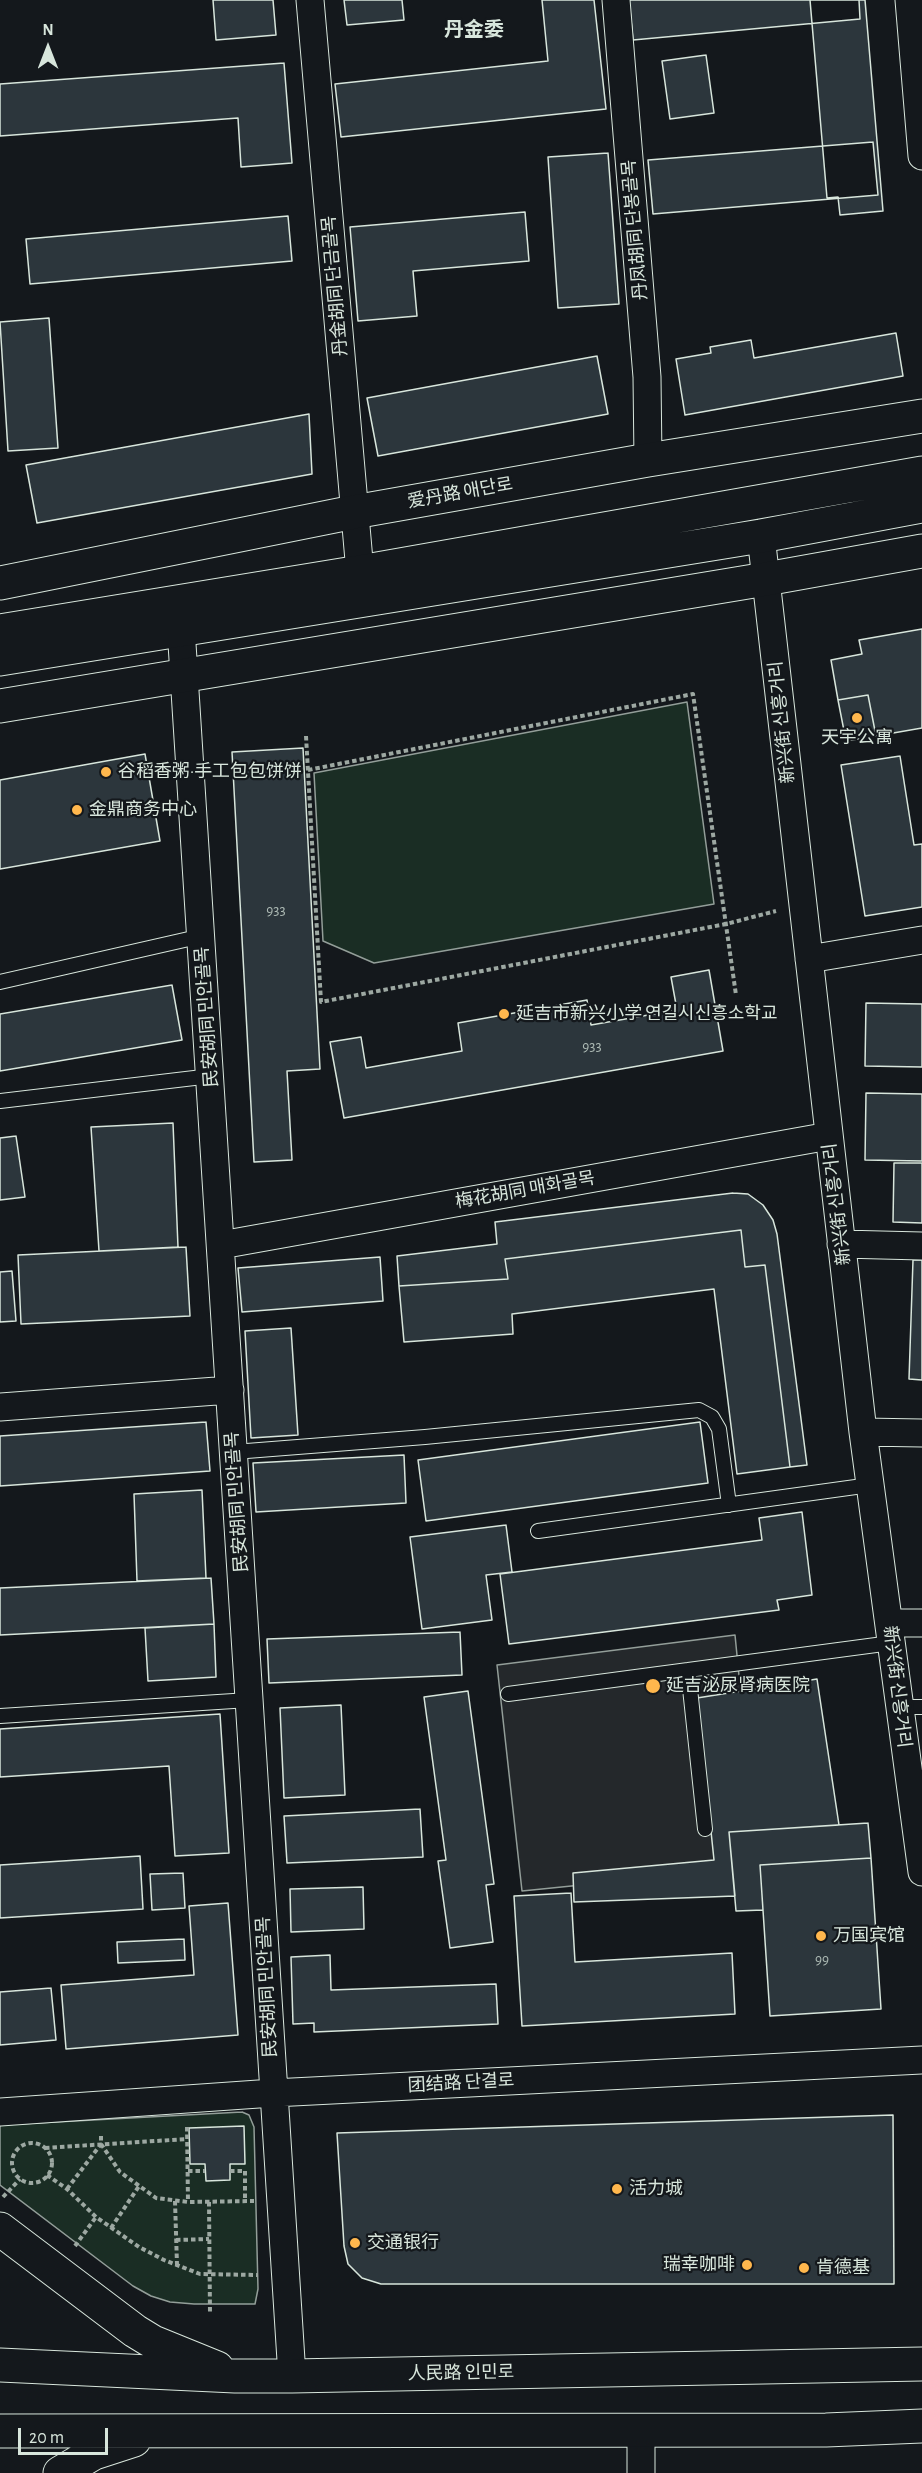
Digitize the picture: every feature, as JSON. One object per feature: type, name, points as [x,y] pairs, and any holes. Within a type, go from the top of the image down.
[{"type":"main road","name":"爱丹路 애단로","points":[[0,583],[354,512],[648,460],[922,416]]},
{"type":"main road","points":[[0,631],[360,572],[922,473]]},
{"type":"main road","points":[[0,659],[761,536],[922,506]]},
{"type":"main road","points":[[0,706],[185,677],[922,551]]},
{"type":"main road","points":[[0,2229],[135,2331],[153,2342],[235,2376]]},
{"type":"main road","name":"人民路 인민로","points":[[0,2365],[235,2376],[292,2376],[922,2364]]},
{"type":"main road","points":[[0,2431],[826,2430],[922,2426]]},
{"type":"main road","points":[[60,2473],[93,2453],[160,2432]]},
{"type":"street","name":"丹金胡同 단금골목","points":[[310,0],[360,572]]},
{"type":"street","name":"丹凤胡同 단봉골목","points":[[616,0],[647,377],[648,460]]},
{"type":"street","points":[[909,0],[922,156]]},
{"type":"street","name":"新兴街 신흥거리","points":[[761,536],[863,1432],[890,1633],[911,1707],[922,1872]]},
{"type":"street","name":"民安胡同 민안골목","points":[[181,628],[292,2376]]},
{"type":"street","points":[[809,959],[922,940]]},
{"type":"street","name":"梅花胡同 매화골목","points":[[221,1245],[829,1136]]},
{"type":"street","points":[[842,1244],[922,1246]]},
{"type":"street","points":[[0,1407],[230,1390]]},
{"type":"street","points":[[863,1432],[922,1433]]},
{"type":"street","points":[[890,1633],[922,1623]]},
{"type":"street","name":"团结路 단결로","points":[[0,2112],[273,2093],[922,2060]]},
{"type":"street","points":[[641,2431],[641,2473]]},
{"type":"lane","points":[[0,982],[202,936]]},
{"type":"lane","points":[[0,1101],[211,1076]]},
{"type":"lane","points":[[234,1452],[425,1437],[699,1410],[712,1417],[719,1429],[729,1505]]},
{"type":"lane","points":[[538,1531],[870,1485]]},
{"type":"lane","points":[[508,1694],[688,1670],[890,1633]]},
{"type":"lane","points":[[688,1670],[705,1829]]},
{"type":"lane","points":[[0,1716],[249,1700]]},
{"type":"path","points":[[308,770],[693,694],[736,994]]},
{"type":"path","points":[[306,736],[321,1002],[726,924],[803,903]]},
{"type":"path","points":[[187,2099],[188,2202]]},
{"type":"path","points":[[101,2105],[101,2144],[120,2172],[156,2198],[188,2202],[281,2201]]},
{"type":"path","points":[[45,2148],[52,2160],[52,2167],[47,2175],[39,2182],[32,2183],[20,2179],[12,2163],[20,2146],[33,2143],[45,2148],[187,2139]]},
{"type":"path","points":[[67,2189],[101,2144]]},
{"type":"path","points":[[188,2171],[205,2171]]},
{"type":"path","points":[[230,2171],[245,2171],[245,2201]]},
{"type":"path","points":[[47,2175],[67,2189],[96,2217],[139,2247],[189,2271],[209,2275],[285,2275]]},
{"type":"path","points":[[3,2197],[20,2179]]},
{"type":"path","points":[[111,2228],[139,2186]]},
{"type":"path","points":[[175,2201],[177,2265]]},
{"type":"path","points":[[209,2202],[210,2313]]},
{"type":"path","points":[[73,2249],[96,2217]]},
{"type":"path","points":[[176,2240],[209,2239]]},
{"type":"green space","points":[[687,702],[714,904],[374,963],[323,941],[314,773]]},
{"type":"green space","points":[[242,2112],[249,2115],[254,2127],[258,2289],[255,2304],[194,2304],[170,2302],[151,2296],[133,2286],[0,2185],[0,2125]]},
{"type":"shaded area","points":[[735,1635],[741,1696],[720,1871],[522,1891],[497,1665]]},
{"type":"building","points":[[213,0],[273,0],[276,35],[216,40]]},
{"type":"building","points":[[344,0],[402,0],[404,20],[347,25]]},
{"type":"building","points":[[542,0],[594,0],[606,109],[341,137],[335,84],[548,61]]},
{"type":"building","points":[[629,0],[859,0],[860,19],[633,40]]},
{"type":"building","points":[[810,0],[865,0],[883,211],[840,215],[838,197],[827,198]]},
{"type":"building","points":[[706,55],[714,113],[670,119],[662,61]]},
{"type":"building","points":[[284,63],[292,163],[241,167],[238,118],[0,136],[0,84]]},
{"type":"building","points":[[873,142],[878,195],[653,214],[648,160]]},
{"type":"building","points":[[608,153],[619,304],[558,308],[548,157]]},
{"type":"building","points":[[525,212],[529,261],[413,271],[417,316],[358,321],[350,227]]},
{"type":"building","points":[[288,216],[292,261],[30,284],[26,239]]},
{"type":"building","points":[[49,318],[58,448],[8,451],[0,322]]},
{"type":"building","points":[[896,333],[903,376],[685,415],[676,359],[711,353],[710,347],[751,340],[754,358]]},
{"type":"building","points":[[597,356],[608,414],[378,456],[367,398]]},
{"type":"building","points":[[309,414],[312,474],[37,523],[26,465]]},
{"type":"building","points":[[922,629],[922,728],[876,736],[868,695],[838,700],[831,660],[862,654],[859,640]]},
{"type":"building","name":"天宇公寓","points":[[868,695],[876,736],[846,741],[838,700]]},
{"type":"building","points":[[303,748],[320,1069],[287,1071],[292,1160],[254,1162],[232,752]]},
{"type":"building","name":"金鼎商务中心","points":[[145,754],[160,841],[0,869],[0,780]]},
{"type":"building","points":[[900,756],[914,845],[922,844],[922,907],[865,916],[841,765]]},
{"type":"building","points":[[709,970],[723,1051],[344,1118],[330,1042],[361,1037],[366,1068],[462,1051],[458,1023],[587,1000],[591,1025],[677,1010],[671,977]]},
{"type":"building","points":[[172,985],[182,1040],[0,1071],[0,1014]]},
{"type":"building","points":[[866,1003],[922,1004],[922,1067],[865,1066]]},
{"type":"building","points":[[866,1093],[922,1094],[922,1161],[865,1160]]},
{"type":"building","points":[[173,1123],[178,1247],[99,1251],[91,1127]]},
{"type":"building","points":[[16,1136],[25,1197],[0,1200],[0,1138]]},
{"type":"building","points":[[894,1163],[922,1163],[922,1223],[893,1222]]},
{"type":"building","points":[[733,1193],[748,1194],[763,1205],[773,1220],[777,1234],[807,1465],[790,1467],[765,1265],[745,1267],[741,1230],[505,1259],[508,1279],[399,1286],[397,1256],[497,1244],[495,1222]]},
{"type":"building","points":[[741,1230],[745,1267],[765,1265],[790,1467],[737,1474],[714,1289],[512,1314],[513,1334],[404,1342],[399,1286],[508,1279],[505,1259]]},
{"type":"building","points":[[186,1247],[190,1316],[21,1324],[18,1255]]},
{"type":"building","points":[[380,1257],[383,1301],[242,1312],[238,1268]]},
{"type":"building","points":[[913,1260],[922,1260],[922,1380],[909,1379]]},
{"type":"building","points":[[12,1271],[16,1321],[0,1322],[0,1272]]},
{"type":"building","points":[[291,1328],[298,1435],[251,1438],[245,1331]]},
{"type":"building","points":[[206,1422],[210,1471],[0,1486],[0,1436]]},
{"type":"building","points":[[700,1422],[708,1483],[426,1521],[418,1460]]},
{"type":"building","points":[[404,1455],[406,1503],[256,1512],[253,1463]]},
{"type":"building","points":[[202,1490],[206,1578],[137,1581],[134,1494]]},
{"type":"building","points":[[802,1512],[812,1595],[777,1600],[779,1610],[509,1644],[500,1574],[762,1540],[759,1518]]},
{"type":"building","points":[[506,1525],[512,1572],[486,1575],[492,1620],[422,1629],[410,1537]]},
{"type":"building","points":[[211,1578],[214,1624],[0,1635],[0,1588]]},
{"type":"building","points":[[214,1624],[216,1677],[148,1681],[145,1628]]},
{"type":"building","points":[[460,1632],[462,1675],[269,1683],[267,1639]]},
{"type":"building","points":[[817,1679],[839,1825],[729,1832],[735,1896],[574,1902],[573,1873],[714,1860],[697,1698]]},
{"type":"building","points":[[468,1691],[494,1884],[486,1885],[493,1942],[450,1948],[438,1861],[446,1860],[424,1697]]},
{"type":"building","points":[[341,1705],[345,1795],[284,1798],[280,1708]]},
{"type":"building","points":[[220,1714],[229,1853],[175,1856],[169,1766],[0,1777],[0,1729]]},
{"type":"building","points":[[420,1809],[423,1857],[287,1863],[284,1816]]},
{"type":"building","points":[[868,1823],[871,1858],[760,1865],[763,1910],[736,1911],[729,1832]]},
{"type":"building","points":[[140,1856],[143,1909],[0,1918],[0,1865]]},
{"type":"building","points":[[871,1858],[881,2009],[770,2016],[760,1865]]},
{"type":"building","points":[[183,1873],[185,1908],[152,1910],[150,1874]]},
{"type":"building","points":[[363,1887],[364,1929],[291,1932],[290,1889]]},
{"type":"building","points":[[571,1893],[575,1962],[732,1953],[735,2014],[522,2026],[514,1896]]},
{"type":"building","points":[[228,1903],[238,2035],[66,2049],[61,1985],[194,1975],[189,1906]]},
{"type":"building","points":[[184,1939],[185,1960],[118,1963],[117,1942]]},
{"type":"building","points":[[330,1955],[331,1990],[496,1984],[498,2024],[314,2032],[314,2023],[293,2024],[291,1957]]},
{"type":"building","points":[[51,1988],[56,2040],[0,2045],[0,1992]]},
{"type":"building","name":"活力城","points":[[893,2115],[894,2284],[381,2284],[362,2278],[348,2264],[344,2246],[337,2133]]},
{"type":"building","points":[[244,2126],[245,2164],[230,2164],[230,2180],[206,2181],[205,2164],[190,2164],[189,2128]]},
{"type":"place","name":"天宇公寓","points":[[857,718]]},
{"type":"place","name":"谷稻香粥·手工包包饼饼","points":[[106,772]]},
{"type":"place","name":"金鼎商务中心","points":[[77,810]]},
{"type":"place","name":"延吉市新兴小学 연길시신흥소학교","points":[[504,1014]]},
{"type":"place","name":"延吉泌尿肾病医院","points":[[653,1686]]},
{"type":"place","name":"万国宾馆","points":[[821,1936]]},
{"type":"place","name":"活力城","points":[[617,2189]]},
{"type":"place","name":"交通银行","points":[[355,2243]]},
{"type":"place","name":"瑞幸咖啡","points":[[747,2265]]},
{"type":"place","name":"肯德基","points":[[804,2268]]},
{"type":"district","name":"丹金委","points":[[474,30]]}]
